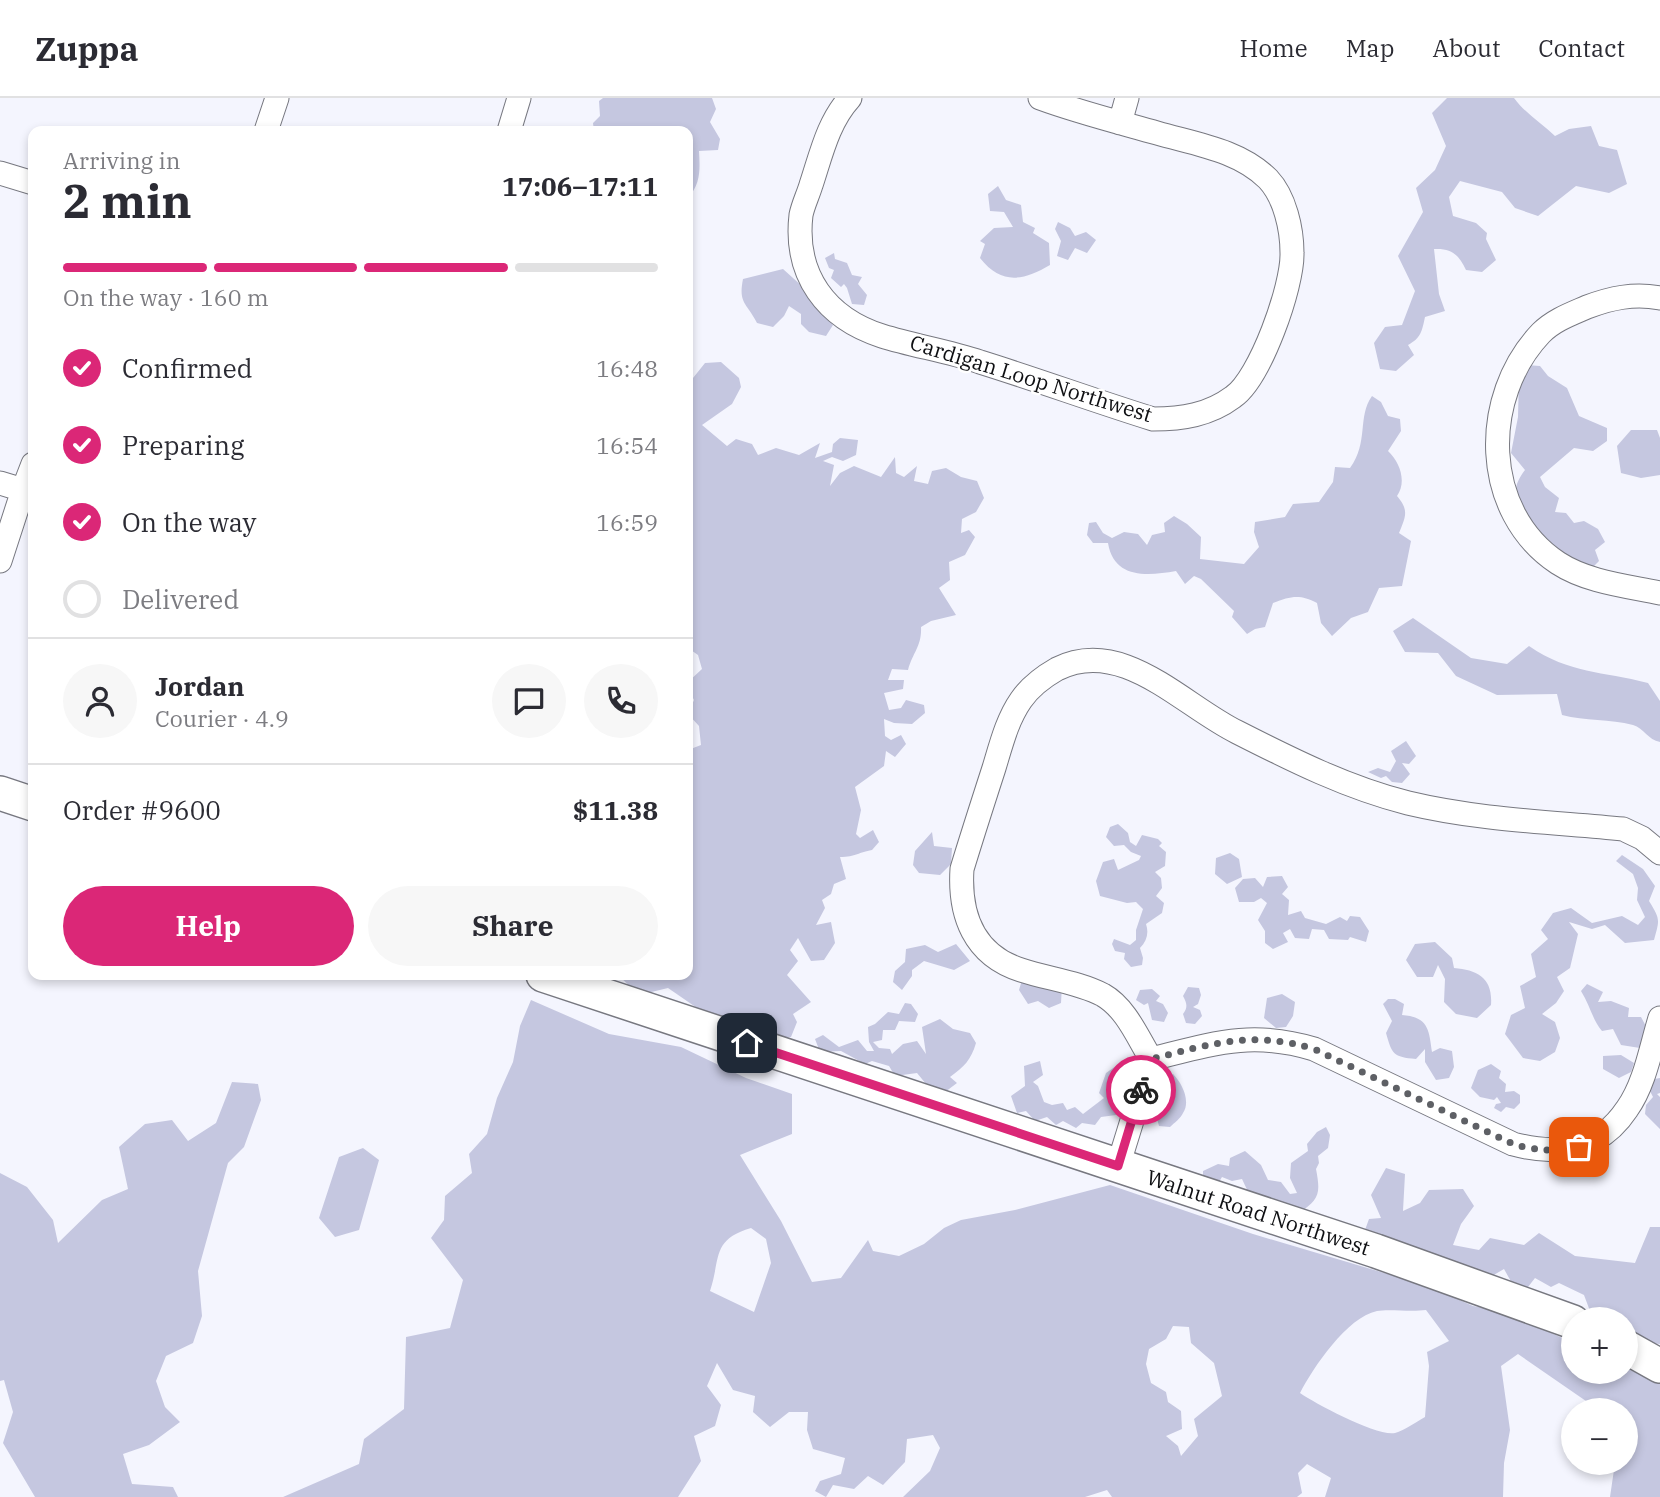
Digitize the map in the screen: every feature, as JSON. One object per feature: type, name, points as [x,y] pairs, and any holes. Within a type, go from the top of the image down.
[{"type":"street","points":[[268,126],[277,98]]},
{"type":"street","points":[[511,126],[519,98]]},
{"type":"street","name":"Cardigan Loop Northwest","points":[[850,98],[835,119],[802,212],[800,237],[803,262],[814,288],[830,307],[853,324],[882,336],[977,360],[1153,419],[1181,419],[1207,411],[1234,397],[1250,380],[1265,350],[1288,283],[1293,255],[1290,225],[1283,204],[1270,181],[1246,161],[1217,150],[1040,98]]},
{"type":"street","points":[[1121,123],[1127,98]]},
{"type":"street","points":[[0,173],[28,181]]},
{"type":"street","points":[[1660,298],[1640,294],[1595,304],[1560,318],[1541,333],[1514,370],[1498,422],[1496,448],[1499,478],[1514,516],[1537,546],[1559,564],[1583,576],[1660,593]]},
{"type":"street","points":[[0,561],[28,477]]},
{"type":"street","points":[[0,483],[23,490]]},
{"type":"street","points":[[1118,1166],[1151,1059],[1123,1013],[1105,996],[1019,970],[997,959],[966,922],[960,894],[962,869],[1008,725],[1021,700],[1036,682],[1077,661],[1099,659],[1129,667],[1219,723],[1277,753],[1347,783],[1407,802],[1471,816],[1623,830],[1642,838],[1660,853]]},
{"type":"street","points":[[0,793],[28,802]]},
{"type":"street","name":"Walnut Road Northwest","points":[[558,980],[1376,1251],[1561,1318]]},
{"type":"street","points":[[1151,1059],[1235,1039],[1290,1042],[1314,1049],[1513,1144],[1533,1150],[1555,1152],[1579,1147],[1598,1137],[1615,1125],[1628,1109],[1637,1091],[1660,1018]]},
{"type":"street","points":[[1638,1354],[1660,1366]]},
{"type":"shaded area","points":[[603,98],[712,98],[716,109],[710,122],[720,139],[718,150],[699,151],[699,170],[693,191],[693,126],[593,126],[600,116],[599,101]]},
{"type":"shaded area","points":[[1447,98],[1514,98],[1555,136],[1569,129],[1591,126],[1599,146],[1617,150],[1627,184],[1609,193],[1576,186],[1538,216],[1515,208],[1502,192],[1460,181],[1449,197],[1453,216],[1476,223],[1487,233],[1486,239],[1496,260],[1482,272],[1466,270],[1454,253],[1434,249],[1439,294],[1445,311],[1425,317],[1420,334],[1408,345],[1414,355],[1396,371],[1380,369],[1374,343],[1385,327],[1402,325],[1415,291],[1398,256],[1423,212],[1416,188],[1435,170],[1446,146],[1432,113]]},
{"type":"shaded area","points":[[998,186],[1006,200],[1021,205],[1023,222],[1035,228],[1033,233],[1049,243],[1050,265],[1031,274],[1013,278],[996,273],[980,258],[985,244],[980,241],[994,228],[1013,227],[1004,212],[990,211],[988,194]]},
{"type":"shaded area","points":[[1058,222],[1070,228],[1075,236],[1086,232],[1096,240],[1087,253],[1075,248],[1068,260],[1057,256],[1061,241],[1055,229]]},
{"type":"shaded area","points":[[834,253],[835,259],[847,263],[852,275],[862,277],[858,284],[867,295],[864,305],[852,304],[844,284],[841,287],[831,278],[834,270],[829,268],[825,258]]},
{"type":"shaded area","points":[[783,269],[813,296],[833,325],[826,336],[809,332],[801,324],[801,314],[789,306],[773,327],[757,323],[744,303],[743,279]]},
{"type":"shaded area","points":[[721,362],[739,378],[741,387],[732,404],[702,425],[727,446],[736,439],[752,444],[758,455],[776,448],[799,455],[820,443],[815,458],[832,452],[833,444],[840,438],[858,440],[856,455],[843,461],[832,457],[823,461],[834,465],[830,486],[840,473],[854,466],[881,477],[895,457],[896,473],[904,477],[917,466],[914,481],[928,484],[932,471],[946,468],[961,477],[977,481],[984,498],[976,512],[962,519],[961,533],[969,530],[975,537],[965,555],[949,562],[950,580],[939,588],[956,615],[931,621],[921,627],[919,644],[908,670],[892,669],[888,680],[904,680],[903,689],[884,693],[889,710],[901,708],[906,700],[924,705],[925,713],[912,724],[894,723],[884,719],[885,736],[891,740],[901,735],[906,744],[895,757],[886,751],[884,766],[855,787],[861,810],[856,834],[860,838],[873,830],[879,842],[872,850],[840,857],[846,879],[834,884],[831,894],[822,900],[825,908],[816,925],[831,922],[835,943],[824,960],[811,961],[798,938],[790,950],[798,961],[787,975],[811,1002],[793,1014],[797,1022],[791,1037],[774,1039],[762,1029],[716,1021],[668,988],[639,995],[623,980],[693,980],[693,748],[701,745],[699,726],[693,719],[693,677],[702,669],[698,655],[693,652],[693,378],[705,363]]},
{"type":"shaded area","points":[[1526,365],[1540,366],[1548,376],[1567,388],[1579,416],[1607,428],[1607,441],[1593,451],[1574,448],[1540,477],[1545,487],[1559,498],[1555,512],[1566,513],[1574,523],[1584,521],[1598,529],[1605,542],[1595,550],[1599,561],[1589,571],[1538,530],[1517,501],[1517,484],[1525,470],[1511,453],[1518,417],[1519,376]]},
{"type":"shaded area","points":[[1372,396],[1381,402],[1388,416],[1400,419],[1401,431],[1388,451],[1399,466],[1402,479],[1397,496],[1405,513],[1399,533],[1411,541],[1402,586],[1379,588],[1368,612],[1351,618],[1332,636],[1321,623],[1317,603],[1295,597],[1273,603],[1265,627],[1247,634],[1232,617],[1234,611],[1201,579],[1194,576],[1185,584],[1176,571],[1143,574],[1125,569],[1111,555],[1108,543],[1093,543],[1087,535],[1089,523],[1096,522],[1103,533],[1112,538],[1124,532],[1138,534],[1147,545],[1152,535],[1165,532],[1164,523],[1174,516],[1201,537],[1200,559],[1244,564],[1259,547],[1254,532],[1255,522],[1285,517],[1293,504],[1319,502],[1333,482],[1335,467],[1350,468],[1359,449],[1365,412]]},
{"type":"shaded area","points":[[1631,430],[1657,430],[1660,438],[1660,475],[1641,478],[1621,473],[1617,446]]},
{"type":"shaded area","points":[[1413,618],[1471,658],[1507,664],[1529,646],[1573,667],[1648,683],[1660,701],[1660,742],[1633,725],[1562,715],[1557,694],[1497,695],[1456,676],[1438,653],[1405,652],[1393,631]]},
{"type":"shaded area","points":[[1406,741],[1416,756],[1409,764],[1402,763],[1410,774],[1402,783],[1392,782],[1386,776],[1381,778],[1368,772],[1378,768],[1390,772],[1396,761],[1391,751]]},
{"type":"shaded area","points":[[1118,824],[1128,833],[1130,842],[1136,846],[1142,835],[1158,839],[1162,843],[1159,846],[1166,852],[1165,866],[1155,872],[1161,878],[1162,888],[1156,896],[1164,903],[1162,913],[1146,924],[1147,937],[1140,948],[1142,965],[1131,967],[1124,959],[1125,953],[1115,951],[1112,944],[1114,939],[1130,945],[1136,940],[1136,930],[1143,909],[1136,902],[1127,903],[1100,896],[1096,881],[1103,862],[1114,859],[1118,870],[1139,860],[1141,856],[1124,845],[1114,846],[1106,837],[1110,827]]},
{"type":"shaded area","points":[[932,832],[934,846],[952,848],[951,864],[940,875],[919,873],[913,865],[915,851]]},
{"type":"shaded area","points":[[1230,853],[1239,859],[1242,877],[1227,884],[1215,874],[1216,858]]},
{"type":"shaded area","points":[[1622,855],[1643,869],[1655,886],[1649,901],[1658,919],[1654,940],[1625,943],[1605,925],[1592,929],[1569,922],[1578,934],[1570,968],[1557,977],[1564,991],[1556,1003],[1542,1014],[1555,1022],[1560,1038],[1555,1052],[1540,1061],[1523,1058],[1505,1034],[1511,1015],[1525,1008],[1520,986],[1536,977],[1531,954],[1548,939],[1541,930],[1553,913],[1571,908],[1592,923],[1622,916],[1638,925],[1645,917],[1637,900],[1638,888],[1633,874],[1616,861]]},
{"type":"shaded area","points":[[1282,876],[1288,887],[1282,894],[1289,900],[1288,915],[1301,911],[1305,918],[1326,924],[1340,917],[1347,921],[1350,916],[1360,917],[1369,931],[1366,942],[1350,937],[1348,940],[1329,939],[1324,930],[1312,929],[1309,939],[1295,938],[1290,929],[1283,933],[1288,942],[1273,949],[1265,943],[1265,931],[1258,920],[1267,903],[1261,898],[1254,902],[1239,902],[1235,888],[1243,879],[1255,878],[1263,887],[1267,877]]},
{"type":"shaded area","points":[[1435,942],[1452,958],[1454,968],[1477,973],[1486,982],[1491,1005],[1477,1018],[1456,1014],[1444,1002],[1445,979],[1438,965],[1433,977],[1417,977],[1406,960],[1415,944]]},
{"type":"shaded area","points":[[956,944],[970,961],[954,970],[924,961],[912,970],[912,976],[902,990],[893,982],[895,971],[905,962],[906,949],[925,945],[938,952]]},
{"type":"shaded area","points":[[1022,980],[1062,985],[1061,1003],[1049,1008],[1038,1001],[1028,1004],[1019,990]]},
{"type":"shaded area","points":[[1587,984],[1603,992],[1598,1002],[1611,1001],[1629,1008],[1628,1017],[1641,1017],[1649,1032],[1640,1048],[1621,1045],[1613,1029],[1602,1031],[1581,991]]},
{"type":"shaded area","points":[[1188,987],[1199,988],[1201,995],[1198,1004],[1193,1007],[1200,1010],[1202,1016],[1195,1024],[1186,1023],[1183,1014],[1186,1005],[1183,996]]},
{"type":"shaded area","points":[[1152,989],[1160,996],[1156,1001],[1163,1004],[1168,1013],[1164,1022],[1152,1020],[1148,1003],[1144,1005],[1136,1000],[1140,990]]},
{"type":"shaded area","points":[[1282,994],[1295,1002],[1293,1016],[1286,1027],[1276,1028],[1264,1018],[1267,998]]},
{"type":"shaded area","points":[[1388,999],[1404,1004],[1402,1015],[1417,1018],[1426,1026],[1432,1052],[1440,1048],[1452,1051],[1454,1067],[1449,1078],[1436,1080],[1425,1062],[1425,1049],[1416,1059],[1402,1057],[1392,1050],[1386,1033],[1392,1021],[1383,1004]]},
{"type":"shaded area","points":[[531,1000],[609,1034],[681,1047],[746,1078],[792,1094],[792,1134],[740,1155],[781,1221],[812,1282],[841,1278],[868,1240],[873,1251],[899,1256],[924,1244],[944,1228],[961,1220],[1015,1210],[1110,1185],[1253,1234],[1428,1286],[1473,1306],[1506,1312],[1561,1337],[1561,1384],[1518,1354],[1501,1366],[1510,1430],[1504,1463],[1503,1497],[1325,1497],[1331,1478],[1307,1464],[1298,1473],[1302,1493],[1297,1497],[1112,1497],[1107,1490],[1085,1497],[903,1497],[930,1471],[940,1448],[933,1435],[907,1439],[905,1462],[883,1485],[868,1476],[854,1489],[833,1485],[826,1497],[815,1491],[820,1481],[841,1474],[845,1458],[813,1449],[807,1430],[808,1412],[789,1412],[770,1427],[753,1412],[755,1396],[733,1390],[717,1363],[707,1386],[721,1405],[715,1426],[694,1436],[701,1461],[678,1497],[283,1497],[359,1464],[364,1439],[404,1409],[406,1337],[450,1328],[463,1280],[431,1238],[444,1220],[445,1196],[472,1173],[469,1154],[487,1134],[497,1098],[513,1062],[520,1026]],"holes":[[[751,1228],[766,1239],[771,1263],[754,1312],[710,1291],[717,1260],[729,1238]],[[1388,1310],[1426,1310],[1449,1341],[1427,1352],[1429,1366],[1425,1417],[1399,1432],[1387,1433],[1347,1419],[1300,1393],[1332,1345],[1366,1315]],[[1173,1326],[1189,1327],[1191,1343],[1214,1363],[1222,1396],[1194,1419],[1198,1436],[1181,1456],[1178,1446],[1166,1436],[1182,1429],[1181,1411],[1168,1402],[1166,1392],[1151,1383],[1146,1364],[1149,1349],[1166,1339]]]},
{"type":"shaded area","points":[[905,1003],[911,1004],[918,1014],[915,1022],[899,1021],[895,1030],[883,1030],[882,1040],[873,1042],[879,1048],[890,1049],[892,1054],[903,1044],[917,1041],[926,1054],[922,1027],[940,1019],[953,1029],[970,1033],[976,1043],[966,1063],[950,1077],[957,1083],[945,1092],[931,1090],[917,1073],[895,1076],[889,1066],[872,1061],[865,1064],[841,1051],[820,1052],[815,1039],[823,1035],[839,1047],[858,1040],[867,1051],[874,1051],[869,1042],[868,1027],[888,1012],[899,1014]]},
{"type":"shaded area","points":[[1621,1055],[1634,1063],[1631,1072],[1619,1078],[1603,1069],[1603,1056]]},
{"type":"shaded area","points":[[1040,1061],[1043,1075],[1033,1082],[1038,1086],[1044,1102],[1052,1105],[1063,1103],[1067,1110],[1075,1107],[1083,1114],[1104,1098],[1099,1093],[1106,1073],[1116,1066],[1130,1073],[1130,1090],[1119,1101],[1116,1115],[1101,1117],[1095,1125],[1082,1123],[1076,1128],[1063,1121],[1056,1125],[1047,1117],[1035,1121],[1026,1111],[1017,1113],[1011,1096],[1025,1086],[1024,1066]]},
{"type":"shaded area","points":[[1491,1064],[1501,1071],[1499,1078],[1506,1084],[1505,1092],[1514,1091],[1520,1095],[1520,1103],[1514,1109],[1506,1107],[1501,1112],[1494,1108],[1501,1103],[1497,1097],[1494,1100],[1480,1097],[1471,1088],[1478,1070]]},
{"type":"shaded area","points":[[1173,1074],[1184,1092],[1185,1108],[1181,1117],[1170,1127],[1159,1126],[1155,1097],[1160,1086]]},
{"type":"shaded area","points":[[1660,1078],[1660,1093],[1657,1094],[1660,1097],[1660,1129],[1645,1114],[1646,1105],[1653,1097],[1648,1087],[1649,1080]]},
{"type":"shaded area","points":[[232,1082],[258,1084],[261,1100],[244,1147],[228,1163],[198,1271],[202,1316],[193,1343],[166,1356],[156,1381],[165,1407],[180,1422],[149,1445],[123,1454],[132,1484],[173,1487],[178,1497],[35,1497],[3,1443],[13,1412],[4,1380],[0,1381],[0,1173],[27,1187],[53,1220],[58,1243],[102,1200],[128,1189],[119,1147],[145,1124],[172,1120],[188,1141],[216,1123]]},
{"type":"shaded area","points":[[1326,1127],[1330,1135],[1328,1148],[1318,1156],[1317,1196],[1298,1214],[1275,1209],[1262,1195],[1250,1196],[1242,1179],[1232,1181],[1222,1177],[1216,1187],[1203,1183],[1203,1171],[1218,1164],[1229,1166],[1230,1158],[1245,1151],[1261,1165],[1268,1180],[1281,1182],[1290,1194],[1297,1193],[1290,1178],[1291,1163],[1308,1151],[1307,1144],[1317,1132]]},
{"type":"shaded area","points":[[363,1148],[379,1160],[359,1230],[335,1237],[319,1218],[339,1157]]},
{"type":"shaded area","points":[[1386,1168],[1405,1174],[1403,1211],[1420,1203],[1429,1190],[1463,1189],[1474,1206],[1461,1224],[1453,1245],[1479,1250],[1490,1238],[1524,1245],[1539,1233],[1575,1256],[1635,1263],[1650,1227],[1660,1227],[1660,1344],[1648,1343],[1638,1336],[1638,1307],[1588,1307],[1584,1295],[1559,1283],[1551,1287],[1535,1278],[1528,1287],[1513,1285],[1504,1269],[1492,1276],[1365,1230],[1369,1219],[1381,1218],[1371,1195]]},
{"type":"shaded area","points":[[1638,1374],[1660,1384],[1660,1497],[1610,1497],[1613,1475],[1638,1475],[1638,1398],[1582,1398],[1561,1384],[1638,1384]]},
{"type":"way so far","points":[[1141,1090],[1151,1059],[1235,1039],[1290,1042],[1314,1049],[1513,1144],[1533,1150],[1555,1152],[1579,1147]]},
{"type":"route","points":[[747,1043],[1118,1166],[1141,1090]]}]
